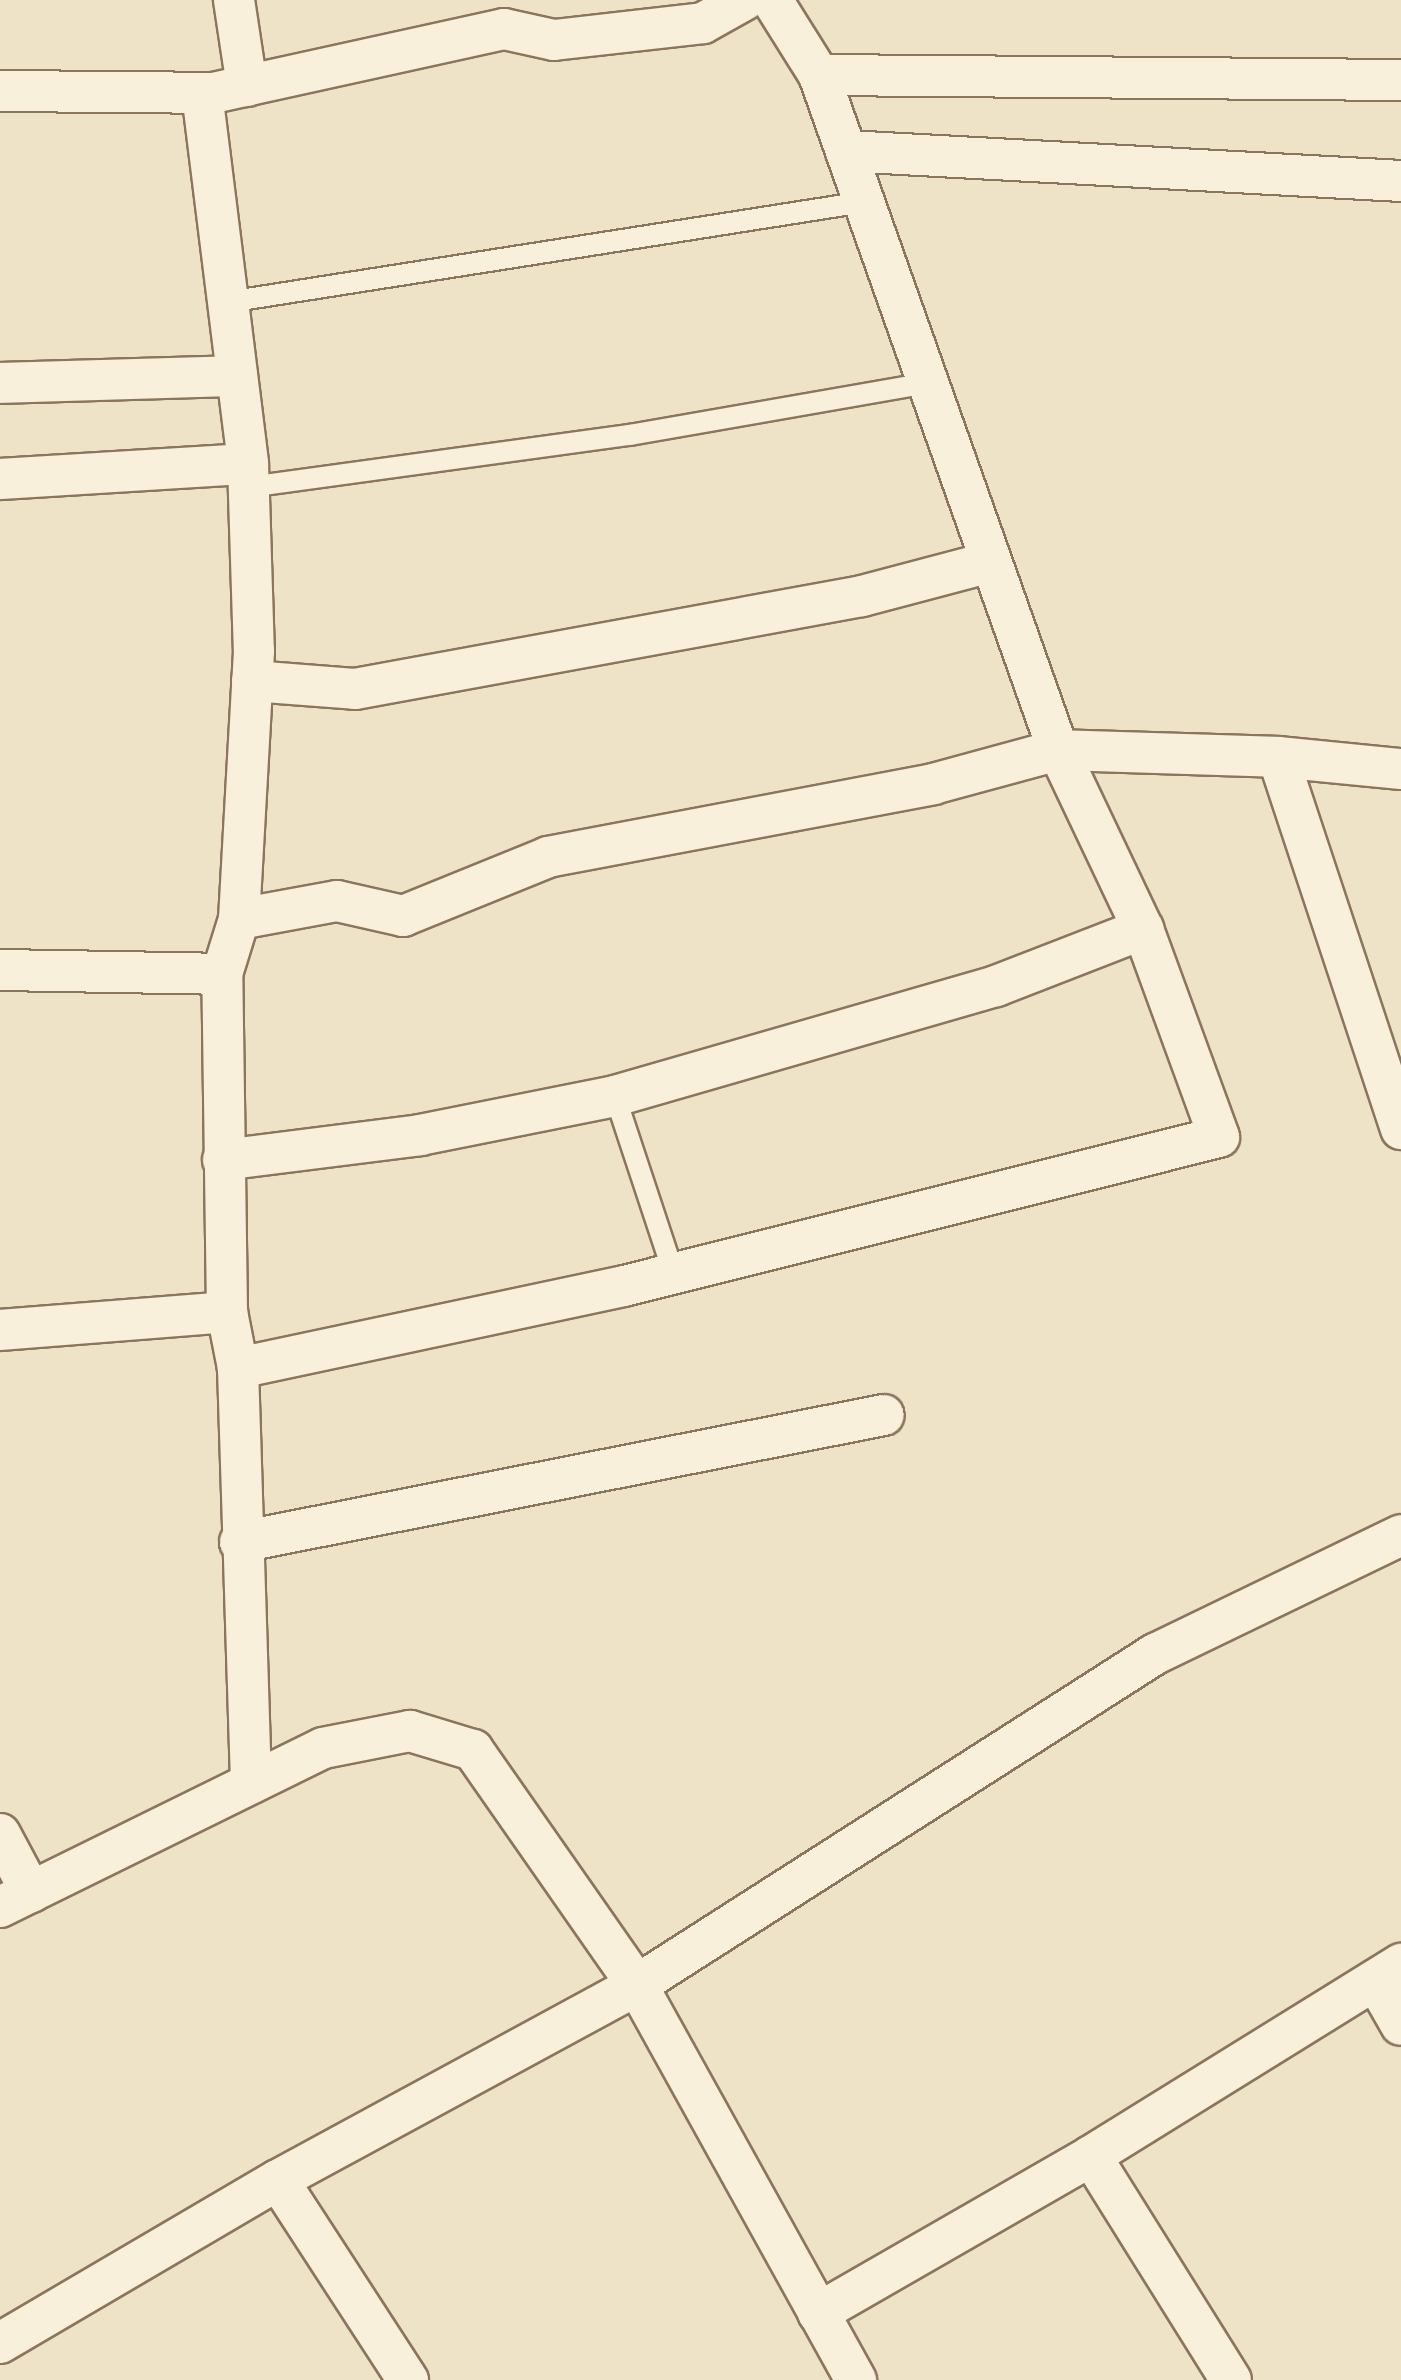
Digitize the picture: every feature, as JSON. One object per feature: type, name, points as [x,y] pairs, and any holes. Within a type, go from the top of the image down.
[{"type":"street","points":[[234,0],[247,86]]},
{"type":"street","points":[[0,91],[202,93],[504,29],[554,40],[703,23],[744,0]]},
{"type":"street","points":[[238,1368],[674,1274],[1219,1137],[1143,929],[1058,750],[819,75],[772,0]]},
{"type":"street","points":[[819,75],[1401,80]]},
{"type":"street","points":[[202,93],[248,476],[252,681],[239,918],[222,974],[227,1312],[238,1368],[240,1542],[251,1783]]},
{"type":"street","points":[[846,151],[1401,181]]},
{"type":"street","points":[[0,383],[237,376]]},
{"type":"street","points":[[0,479],[248,476]]},
{"type":"street","points":[[252,681],[355,690],[862,596],[992,562]]},
{"type":"street","points":[[239,918],[337,901],[403,916],[548,857],[933,784],[1058,750],[1278,756],[1401,769]]},
{"type":"street","points":[[1278,756],[1401,1129]]},
{"type":"street","points":[[224,1160],[420,1136],[615,1096],[996,986],[1143,929]]},
{"type":"street","points":[[0,970],[222,974]]},
{"type":"street","points":[[0,1330],[227,1312]]},
{"type":"street","points":[[240,1542],[884,1416]]},
{"type":"street","points":[[0,2343],[278,2180],[637,1986],[1155,1654],[1401,1535]]},
{"type":"street","points":[[0,1834],[15,1900],[323,1748],[410,1731],[473,1750],[637,1986],[856,2380]]},
{"type":"street","points":[[818,2312],[1092,2156],[1389,1974],[1401,2024]]},
{"type":"street","points":[[1092,2156],[1231,2380]]},
{"type":"street","points":[[278,2180],[408,2380]]},
{"type":"lane","points":[[228,302],[864,202]]},
{"type":"lane","points":[[248,476],[630,435],[928,383]]},
{"type":"lane","points":[[615,1096],[674,1274]]}]
